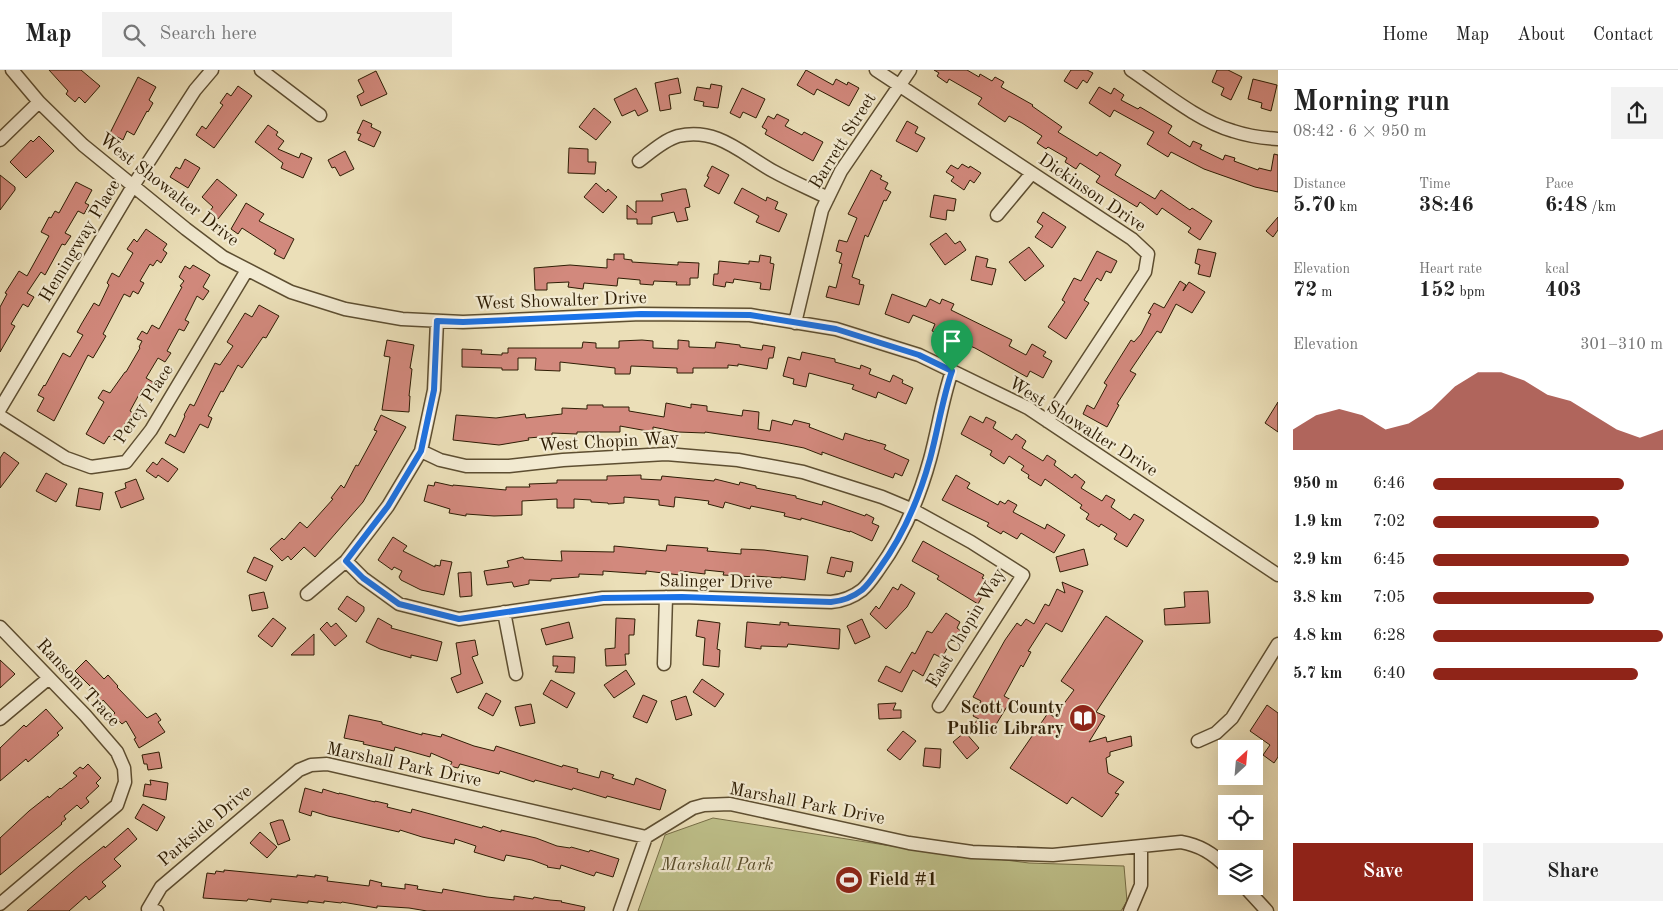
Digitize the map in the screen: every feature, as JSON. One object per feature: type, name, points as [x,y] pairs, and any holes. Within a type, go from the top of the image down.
[{"type":"street","name":"West Showalter Drive","points":[[12,70],[39,102],[83,145],[193,234],[223,257],[291,292],[345,309],[402,319],[463,322],[646,314],[750,315],[836,329],[919,355],[1028,408],[1278,574]]},
{"type":"street","name":"Hemingway Place","points":[[0,408],[133,186],[196,90],[212,70]]},
{"type":"street","points":[[261,70],[320,114]]},
{"type":"street","name":"Dickinson Drive","points":[[876,70],[1132,239],[1148,254],[1144,272],[1047,421]]},
{"type":"street","name":"Barrett Street","points":[[795,323],[822,210],[841,171],[910,70]]},
{"type":"street","points":[[1131,70],[1195,113],[1231,131],[1257,137],[1278,138]]},
{"type":"street","points":[[0,140],[39,102]]},
{"type":"street","points":[[639,161],[670,139],[693,134],[713,136],[773,171],[828,198]]},
{"type":"street","points":[[997,215],[1032,173]]},
{"type":"street","name":"Percy Place","points":[[0,416],[66,458],[91,467],[126,462],[151,430],[247,270]]},
{"type":"street","points":[[307,594],[346,561],[388,506],[421,451],[434,390],[437,321]]},
{"type":"street","name":"Salinger Drive","points":[[346,561],[363,578],[399,604],[459,619],[603,598],[666,597],[842,601],[862,590],[871,581],[894,547],[913,510],[930,460],[952,371]]},
{"type":"street","name":"West Chopin Way","points":[[421,451],[440,460],[466,466],[509,466],[562,460],[666,454],[738,460],[803,472],[882,497],[913,510]]},
{"type":"street","name":"East Chopin Way","points":[[913,510],[1023,575],[939,706]]},
{"type":"street","points":[[664,664],[666,597]]},
{"type":"street","points":[[504,612],[516,674]]},
{"type":"street","name":"Ransom Trace","points":[[0,627],[85,715],[117,752],[124,768],[125,782],[117,805],[0,904]]},
{"type":"street","points":[[1198,741],[1216,733],[1232,718],[1278,644]]},
{"type":"street","points":[[0,719],[49,678]]},
{"type":"street","name":"Marshall Park Drive","points":[[299,770],[311,765],[327,764],[646,837],[693,808],[704,805],[730,804],[910,843],[972,852],[1053,855],[1181,842],[1194,844],[1218,860]]},
{"type":"street","name":"Parkside Drive","points":[[157,911],[148,909],[161,887],[299,770]]},
{"type":"street","points":[[620,911],[646,837]]},
{"type":"street","points":[[1130,911],[1141,885],[1142,846]]},
{"type":"street","points":[[1252,895],[1267,911]]},
{"type":"green space","name":"Marshall Park","points":[[713,818],[885,845],[1029,863],[1124,866],[1127,901],[1121,911],[638,911],[665,835]]},
{"type":"building","points":[[49,70],[81,70],[100,86],[85,103],[79,97],[75,102],[66,94],[68,91]]},
{"type":"building","points":[[806,70],[833,85],[836,79],[847,85],[848,82],[859,88],[849,106],[817,89],[814,95],[797,85]]},
{"type":"building","points":[[934,70],[967,70],[979,77],[980,74],[992,81],[995,77],[1004,82],[1001,87],[1033,105],[1062,127],[1058,132],[1097,156],[1100,152],[1121,165],[1115,175],[1155,199],[1161,190],[1190,210],[1192,208],[1212,221],[1200,240],[1188,232],[1191,228],[1162,208],[1157,215],[1140,202],[1137,207],[1096,182],[1100,176],[1080,163],[1076,169],[1065,162],[1067,158],[1037,143],[1042,136],[1009,116],[1005,122],[978,104],[982,98],[949,79],[947,83],[937,76],[939,73]]},
{"type":"building","points":[[1071,70],[1087,70],[1093,73],[1087,83],[1083,80],[1077,89],[1064,81]]},
{"type":"building","points":[[1217,70],[1228,70],[1242,77],[1231,100],[1221,95],[1224,88],[1212,82]]},
{"type":"building","points":[[376,71],[387,94],[361,106],[357,96],[364,92],[358,80]]},
{"type":"building","points":[[138,77],[156,87],[149,100],[153,103],[134,135],[127,131],[123,140],[110,133]]},
{"type":"building","points":[[678,78],[681,93],[669,95],[671,109],[660,111],[655,83]]},
{"type":"building","points":[[1253,79],[1277,85],[1271,111],[1261,108],[1262,103],[1248,99]]},
{"type":"building","points":[[711,84],[722,86],[718,108],[703,106],[704,102],[694,100],[697,87],[710,89]]},
{"type":"building","points":[[238,86],[252,96],[214,148],[196,135],[202,126],[206,129],[223,105],[220,103],[227,93],[231,96]]},
{"type":"building","points":[[1099,87],[1111,94],[1114,88],[1124,95],[1121,100],[1138,109],[1140,107],[1172,126],[1168,133],[1190,147],[1193,141],[1202,145],[1200,149],[1223,160],[1225,155],[1235,158],[1234,161],[1258,170],[1259,168],[1271,171],[1274,154],[1278,155],[1278,192],[1255,187],[1204,169],[1171,152],[1168,157],[1147,144],[1154,132],[1114,110],[1110,117],[1089,103]]},
{"type":"building","points":[[636,88],[648,111],[638,116],[635,110],[622,116],[614,99]]},
{"type":"building","points":[[742,88],[765,99],[756,118],[743,112],[740,118],[730,113]]},
{"type":"building","points":[[594,108],[611,122],[596,140],[579,127]]},
{"type":"building","points":[[777,114],[789,120],[785,126],[802,135],[804,132],[823,142],[813,161],[765,134],[767,130],[762,127],[768,116],[774,119]]},
{"type":"building","points":[[363,120],[372,124],[371,127],[381,132],[374,147],[358,140],[361,134],[357,133]]},
{"type":"building","points":[[907,121],[918,127],[915,133],[925,138],[917,152],[896,141]]},
{"type":"building","points":[[268,125],[278,132],[276,135],[284,141],[278,149],[299,158],[301,153],[312,158],[303,178],[281,168],[283,163],[255,142]]},
{"type":"building","points":[[39,136],[54,151],[26,178],[10,162],[31,140],[33,142]]},
{"type":"building","points":[[569,148],[588,149],[588,162],[596,162],[595,174],[568,173]]},
{"type":"building","points":[[345,151],[354,169],[340,176],[335,167],[332,168],[328,160]]},
{"type":"building","points":[[185,159],[200,168],[188,188],[170,177],[176,167],[180,169]]},
{"type":"building","points":[[962,164],[969,168],[970,166],[981,173],[974,183],[970,180],[964,190],[951,181],[954,177],[946,172],[951,165],[958,169]]},
{"type":"building","points":[[712,166],[729,175],[719,194],[704,186]]},
{"type":"building","points":[[871,170],[882,176],[880,179],[888,183],[885,189],[891,192],[886,201],[884,200],[868,237],[865,235],[852,277],[860,280],[859,284],[864,285],[859,305],[826,297],[829,286],[836,288],[842,264],[839,263],[842,253],[836,251],[839,240],[847,242],[857,218],[848,214]]},
{"type":"building","points":[[0,175],[15,187],[15,190],[0,210]]},
{"type":"building","points":[[217,179],[237,195],[218,219],[209,212],[213,207],[202,197]]},
{"type":"building","points":[[76,182],[92,190],[85,203],[89,205],[84,214],[78,211],[65,233],[71,236],[65,245],[62,244],[45,275],[41,272],[27,293],[34,297],[28,307],[23,304],[11,324],[15,326],[0,352],[0,307],[7,294],[5,293],[19,271],[27,276],[49,236],[41,232],[49,217],[51,218],[55,211],[59,213]]},
{"type":"building","points":[[596,183],[606,192],[608,189],[617,197],[603,213],[584,197]]},
{"type":"building","points":[[742,188],[766,201],[767,197],[778,202],[775,209],[787,214],[779,232],[756,222],[759,216],[734,203]]},
{"type":"building","points":[[686,189],[690,207],[685,208],[688,220],[677,222],[674,212],[652,217],[652,224],[637,224],[637,219],[627,219],[627,205],[636,213],[636,201],[663,201],[661,194]]},
{"type":"building","points":[[934,195],[956,199],[954,211],[947,210],[946,220],[930,217]]},
{"type":"building","points":[[246,203],[264,214],[259,221],[294,239],[284,259],[274,254],[276,250],[242,228],[238,234],[231,229]]},
{"type":"building","points":[[1043,212],[1066,227],[1052,248],[1035,237],[1043,226],[1037,222]]},
{"type":"building","points":[[1278,217],[1278,230],[1273,237],[1266,231]]},
{"type":"building","points":[[146,229],[167,244],[163,250],[167,253],[161,263],[157,260],[153,266],[150,264],[140,281],[144,283],[138,294],[133,291],[130,297],[124,294],[103,334],[106,336],[93,358],[88,355],[54,421],[37,411],[44,398],[38,395],[63,353],[70,357],[83,335],[77,332],[82,323],[94,303],[99,306],[109,285],[107,283],[112,273],[119,277],[133,253],[127,249],[134,239],[137,242]]},
{"type":"building","points":[[946,233],[955,244],[960,241],[966,250],[945,265],[930,244]]},
{"type":"building","points":[[1029,247],[1044,266],[1025,281],[1009,262]]},
{"type":"building","points":[[1198,249],[1216,253],[1210,277],[1198,274],[1200,265],[1195,263]]},
{"type":"building","points":[[1097,251],[1117,261],[1111,273],[1106,271],[1101,281],[1097,278],[1084,300],[1089,303],[1066,339],[1048,327],[1065,302],[1062,300],[1074,278],[1081,281]]},
{"type":"building","points":[[614,254],[624,254],[624,259],[632,260],[632,262],[678,265],[678,262],[699,263],[698,278],[690,278],[690,285],[676,285],[677,282],[654,281],[653,285],[640,284],[640,280],[618,278],[617,286],[584,283],[583,289],[568,287],[569,282],[547,283],[547,290],[535,290],[534,268],[570,265],[607,268],[607,259],[614,260]]},
{"type":"building","points":[[760,255],[771,257],[770,263],[774,264],[770,290],[760,289],[761,283],[734,279],[733,283],[726,282],[725,287],[713,285],[714,274],[718,274],[719,261],[749,264],[749,261],[759,262]]},
{"type":"building","points":[[976,256],[988,259],[986,267],[996,269],[992,285],[971,280]]},
{"type":"building","points":[[193,265],[210,275],[203,287],[209,291],[203,300],[197,296],[185,320],[189,322],[184,331],[179,329],[167,351],[171,353],[165,362],[158,358],[146,378],[153,382],[147,392],[142,389],[130,411],[133,413],[115,440],[109,436],[104,444],[86,434],[104,402],[98,398],[103,390],[110,393],[126,372],[140,348],[142,341],[137,339],[142,331],[147,334],[152,325],[159,329],[182,287],[180,286],[184,281],[179,277],[185,266],[190,269]]},
{"type":"building","points":[[1180,281],[1186,285],[1183,291],[1189,282],[1205,292],[1192,313],[1176,304],[1161,333],[1157,331],[1130,371],[1136,374],[1117,404],[1119,405],[1107,427],[1083,414],[1087,405],[1094,409],[1107,385],[1104,383],[1131,340],[1134,342],[1141,334],[1151,314],[1148,313],[1154,303],[1164,308]]},
{"type":"building","points":[[892,294],[926,307],[930,299],[940,304],[942,299],[954,304],[951,310],[1012,340],[1009,346],[1026,355],[1032,344],[1046,352],[1043,356],[1052,361],[1043,378],[1030,371],[1027,377],[965,344],[967,339],[944,328],[941,334],[932,331],[935,324],[913,315],[909,323],[885,314]]},
{"type":"building","points":[[259,305],[279,316],[266,338],[263,337],[242,368],[238,365],[223,392],[221,391],[208,416],[212,418],[208,428],[200,424],[184,453],[165,443],[170,434],[175,437],[184,415],[190,404],[194,406],[215,363],[220,365],[233,346],[227,342],[245,313],[252,317]]},
{"type":"building","points":[[387,340],[414,345],[410,368],[412,369],[409,412],[382,410],[390,357],[384,356]]},
{"type":"building","points":[[678,340],[689,341],[689,347],[715,348],[716,342],[762,350],[763,345],[775,347],[773,358],[769,358],[767,369],[738,364],[738,366],[728,365],[728,368],[693,368],[693,373],[677,373],[677,368],[631,366],[630,374],[615,374],[615,368],[560,362],[560,371],[535,370],[536,358],[518,358],[518,370],[462,367],[462,349],[482,350],[481,354],[502,355],[502,353],[508,353],[508,348],[582,348],[583,342],[596,343],[596,348],[619,348],[619,341],[653,341],[653,348],[678,349]]},
{"type":"building","points":[[802,352],[835,359],[835,362],[860,369],[861,365],[871,369],[869,374],[890,382],[893,375],[903,380],[902,383],[913,388],[906,404],[878,392],[876,398],[852,389],[854,385],[809,373],[806,387],[793,384],[794,379],[783,376],[788,357],[800,360]]},
{"type":"building","points":[[1278,402],[1278,432],[1265,423]]},
{"type":"building","points":[[666,403],[691,408],[691,404],[707,406],[707,411],[742,416],[743,410],[759,412],[758,429],[770,431],[772,420],[792,425],[794,420],[810,424],[809,427],[843,440],[845,433],[886,445],[884,449],[909,460],[902,476],[895,473],[893,478],[822,452],[822,455],[804,448],[705,432],[678,432],[653,427],[653,432],[620,426],[620,432],[552,433],[552,436],[528,438],[529,440],[499,445],[453,440],[456,415],[496,418],[525,414],[526,418],[562,414],[562,408],[587,409],[587,405],[603,405],[603,407],[629,407],[629,411],[664,417]]},
{"type":"building","points":[[381,415],[406,427],[363,502],[315,557],[304,547],[291,560],[288,556],[282,561],[270,549],[282,538],[284,540],[300,522],[307,528],[333,499],[331,498],[341,485],[344,488],[377,431],[374,430]]},
{"type":"building","points":[[970,416],[983,423],[986,417],[996,422],[993,428],[1012,440],[1016,434],[1026,441],[1022,448],[1043,461],[1047,455],[1056,461],[1054,465],[1072,478],[1075,474],[1085,482],[1081,488],[1102,501],[1106,495],[1115,500],[1111,507],[1130,520],[1134,514],[1144,520],[1127,547],[1114,539],[1117,534],[1101,524],[1099,527],[1086,519],[1089,514],[1080,508],[1082,505],[1045,479],[1041,486],[1028,478],[1029,475],[1021,470],[1024,466],[1009,456],[1004,464],[990,455],[992,451],[961,434]]},
{"type":"building","points":[[4,452],[19,463],[0,488],[0,458]]},
{"type":"building","points":[[162,458],[178,469],[168,482],[158,475],[156,478],[146,471],[153,462],[157,465]]},
{"type":"building","points":[[46,473],[67,484],[56,502],[36,491]]},
{"type":"building","points":[[641,475],[641,479],[661,480],[662,476],[714,481],[715,479],[739,485],[740,482],[756,486],[756,488],[796,496],[796,498],[822,505],[823,501],[865,516],[866,514],[874,518],[872,523],[879,526],[872,541],[850,531],[801,518],[801,520],[784,516],[785,513],[751,506],[750,509],[725,502],[723,508],[708,504],[709,501],[675,497],[674,507],[659,505],[659,500],[624,497],[624,503],[608,504],[574,499],[574,508],[557,508],[557,499],[522,501],[522,515],[494,516],[466,514],[466,516],[449,513],[450,509],[424,501],[428,485],[434,486],[435,482],[453,486],[506,490],[506,487],[530,487],[529,484],[557,483],[557,480],[607,480],[607,476]]},
{"type":"building","points":[[956,475],[970,483],[967,488],[998,505],[1000,501],[1005,504],[1008,500],[1017,505],[1013,512],[1045,529],[1047,524],[1065,535],[1054,553],[1021,533],[1017,539],[1003,531],[1001,534],[987,526],[989,523],[942,500]]},
{"type":"building","points":[[136,479],[144,499],[121,508],[115,492],[126,488],[125,483]]},
{"type":"building","points":[[79,488],[103,493],[100,510],[76,506]]},
{"type":"building","points":[[393,537],[407,546],[403,551],[435,567],[435,565],[440,566],[441,560],[452,562],[444,595],[421,590],[401,580],[399,577],[402,571],[394,567],[392,570],[378,560]]},
{"type":"building","points":[[923,541],[984,575],[982,578],[990,582],[978,604],[937,579],[939,576],[912,561]]},
{"type":"building","points":[[667,545],[708,548],[707,551],[741,554],[741,549],[808,556],[805,580],[781,577],[723,575],[724,572],[705,570],[705,574],[680,571],[680,575],[646,571],[646,574],[603,571],[603,575],[579,574],[579,577],[551,579],[551,581],[529,580],[529,584],[514,587],[512,582],[487,585],[484,571],[509,567],[507,561],[523,557],[524,559],[562,561],[561,551],[614,552],[614,546],[666,551]]},
{"type":"building","points":[[1084,549],[1088,565],[1060,572],[1056,557]]},
{"type":"building","points":[[254,557],[273,566],[266,581],[247,572]]},
{"type":"building","points":[[831,557],[853,562],[851,572],[846,571],[844,577],[827,573]]},
{"type":"building","points":[[471,572],[472,596],[460,597],[458,573]]},
{"type":"building","points":[[1062,582],[1083,591],[1062,632],[1046,623],[1028,651],[1031,652],[1023,667],[1021,665],[1004,696],[1011,700],[989,736],[971,726],[979,719],[973,716],[981,701],[973,697],[1005,640],[1017,623],[1021,626],[1026,619],[1034,624],[1045,604],[1049,606],[1057,589],[1065,593]]},
{"type":"building","points":[[901,584],[915,593],[907,607],[886,629],[870,614],[876,606],[879,609],[893,587],[898,590]]},
{"type":"building","points":[[1208,591],[1210,623],[1165,625],[1164,609],[1185,607],[1184,592]]},
{"type":"building","points":[[264,592],[268,608],[252,611],[249,595]]},
{"type":"building","points":[[347,596],[364,607],[364,611],[356,622],[338,609]]},
{"type":"building","points":[[946,613],[960,622],[957,628],[961,631],[955,639],[953,637],[942,658],[934,654],[923,676],[913,670],[902,692],[878,681],[886,666],[900,673],[912,652],[915,654],[927,631],[932,633]]},
{"type":"building","name":"Scott County Public Library","points":[[1106,616],[1143,641],[1096,712],[1105,716],[1089,742],[1106,737],[1107,742],[1131,736],[1132,746],[1110,752],[1110,756],[1106,758],[1108,773],[1124,782],[1115,793],[1119,794],[1102,817],[1072,797],[1067,804],[1010,768],[1048,713],[1054,717],[1074,690],[1061,681]]},
{"type":"building","points":[[273,618],[286,628],[272,647],[258,636]]},
{"type":"building","points":[[378,618],[392,626],[391,628],[442,642],[437,661],[411,655],[411,658],[380,649],[366,642]]},
{"type":"building","points":[[616,618],[635,619],[634,635],[629,635],[629,654],[625,654],[626,665],[606,666],[605,649],[615,648]]},
{"type":"building","points":[[862,619],[870,637],[855,644],[847,626]]},
{"type":"building","points":[[698,620],[720,623],[717,649],[720,650],[719,667],[703,665],[705,638],[696,636]]},
{"type":"building","points":[[327,622],[331,627],[336,623],[347,636],[335,646],[320,629]]},
{"type":"building","points":[[569,622],[573,638],[546,645],[541,629]]},
{"type":"building","points":[[747,622],[780,625],[780,622],[789,623],[788,625],[840,629],[839,649],[788,644],[787,647],[761,646],[761,649],[745,647]]},
{"type":"building","points":[[314,634],[314,655],[291,655]]},
{"type":"building","points":[[475,640],[478,655],[472,657],[483,683],[457,693],[451,678],[461,674],[456,643]]},
{"type":"building","points":[[553,656],[575,657],[574,673],[555,672],[558,666],[553,666]]},
{"type":"building","points":[[0,660],[15,674],[0,688]]},
{"type":"building","points":[[86,660],[104,679],[108,675],[147,718],[156,713],[161,720],[158,722],[165,732],[139,748],[134,739],[136,738],[126,721],[122,724],[113,715],[115,713],[103,700],[102,702],[94,693],[96,692],[75,671]]},
{"type":"building","points":[[626,670],[635,684],[614,698],[604,685]]},
{"type":"building","points":[[702,679],[724,694],[715,707],[693,692]]},
{"type":"building","points":[[551,680],[575,693],[567,708],[543,694]]},
{"type":"building","points":[[486,693],[501,701],[493,716],[478,708]]},
{"type":"building","points":[[643,695],[657,701],[647,723],[633,717]]},
{"type":"building","points":[[686,696],[692,715],[676,720],[671,701]]},
{"type":"building","points":[[896,703],[893,710],[901,710],[901,718],[879,719],[878,704]]},
{"type":"building","points":[[531,704],[535,723],[520,726],[515,707]]},
{"type":"building","points":[[1267,705],[1278,713],[1278,757],[1274,763],[1263,755],[1270,745],[1250,731]]},
{"type":"building","points":[[46,709],[63,728],[57,733],[59,735],[28,762],[26,759],[0,781],[0,748],[24,725],[26,727]]},
{"type":"building","points":[[349,715],[382,722],[382,724],[422,735],[422,733],[441,737],[442,734],[494,751],[496,746],[562,767],[563,765],[578,769],[577,772],[599,778],[601,771],[614,775],[612,778],[634,785],[636,778],[666,790],[660,810],[607,796],[606,798],[573,788],[572,790],[535,780],[534,782],[500,771],[499,774],[460,764],[458,768],[450,766],[452,762],[431,753],[430,757],[395,747],[394,751],[344,738]]},
{"type":"building","points":[[903,731],[916,741],[900,760],[887,750]]},
{"type":"building","points":[[965,732],[979,748],[967,759],[953,742]]},
{"type":"building","points":[[925,748],[941,749],[940,768],[923,766]]},
{"type":"building","points":[[159,752],[162,768],[148,770],[142,755]]},
{"type":"building","points":[[88,764],[101,778],[96,783],[99,786],[86,798],[89,802],[81,809],[77,805],[64,816],[66,819],[62,824],[0,875],[0,838],[29,811],[77,776],[73,773],[80,767],[83,769]]},
{"type":"building","points":[[150,780],[168,783],[166,800],[143,796],[145,784],[151,785]]},
{"type":"building","points":[[305,788],[322,793],[323,789],[388,804],[387,807],[411,813],[412,809],[482,828],[483,826],[501,832],[501,830],[536,838],[557,846],[571,847],[589,852],[590,850],[619,859],[613,877],[596,872],[594,876],[561,865],[560,869],[547,867],[532,860],[506,855],[504,861],[474,852],[476,846],[455,839],[454,844],[312,811],[311,816],[299,812]]},
{"type":"building","points":[[143,804],[165,817],[157,831],[135,818]]},
{"type":"building","points":[[283,820],[290,840],[278,845],[270,823]]},
{"type":"building","points":[[128,828],[137,839],[114,859],[121,866],[102,882],[106,886],[89,900],[86,896],[69,911],[27,911],[79,866],[104,846],[105,848]]},
{"type":"building","points":[[260,832],[277,847],[267,858],[250,843]]},
{"type":"building","points":[[224,870],[297,877],[297,875],[315,877],[315,875],[328,877],[327,881],[369,886],[370,880],[382,883],[381,886],[405,889],[405,884],[418,886],[417,889],[442,893],[443,889],[514,900],[514,896],[533,899],[534,897],[585,907],[584,911],[427,911],[377,906],[377,908],[342,902],[324,901],[324,903],[308,901],[308,903],[271,899],[271,902],[248,899],[247,901],[203,898],[207,873],[215,874],[216,871],[224,872]]},
{"type":"place","name":"Scott County Public Library","points":[[1083,718]]},
{"type":"place","name":"Field #1","points":[[849,880]]},
{"type":"route","points":[[641,314],[750,315],[836,329],[919,355],[952,371],[930,460],[913,510],[894,547],[871,581],[862,590],[842,601],[682,597],[603,598],[459,619],[399,604],[363,578],[346,561],[388,506],[421,451],[434,390],[437,321],[463,322],[641,314]]}]
